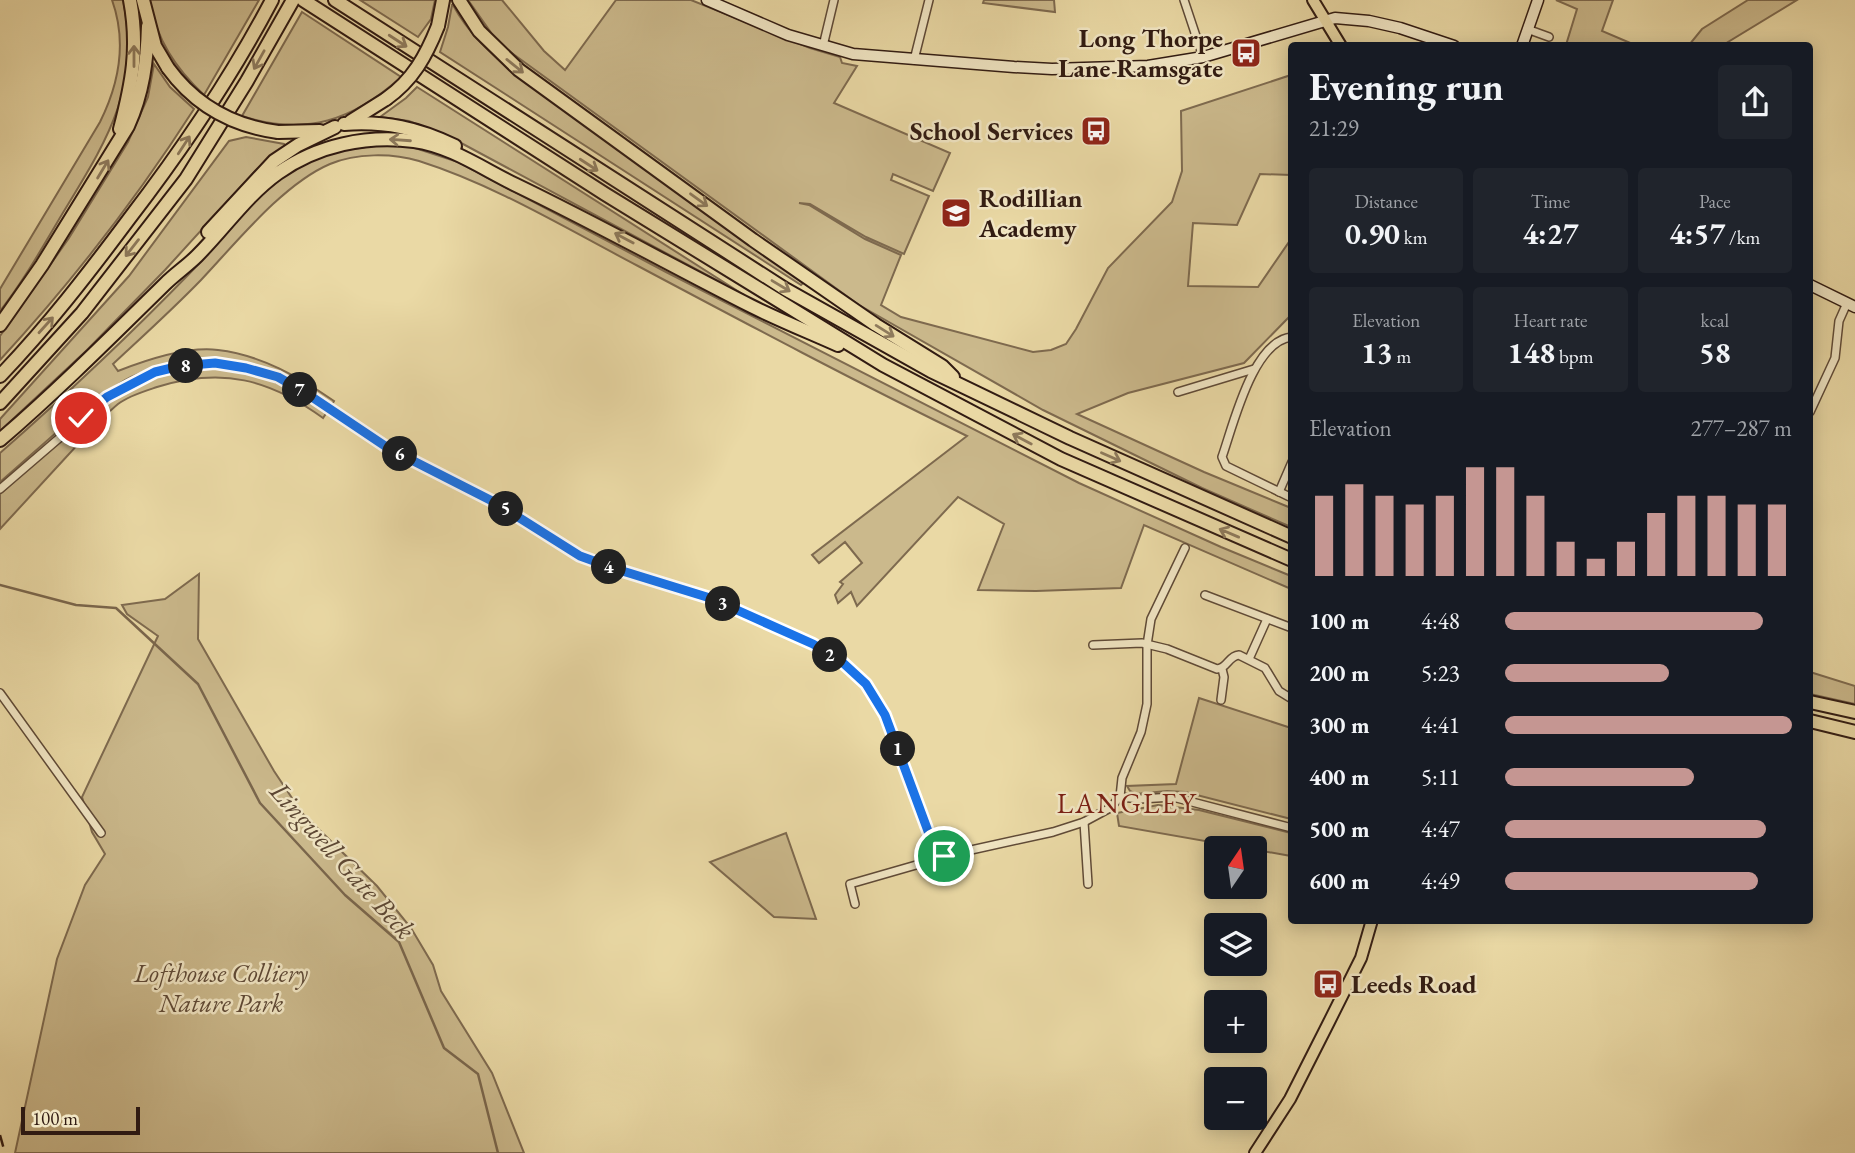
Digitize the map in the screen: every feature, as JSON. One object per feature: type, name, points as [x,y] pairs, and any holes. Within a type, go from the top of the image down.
[{"type":"highway","points":[[116,146],[130,94],[134,66],[134,30],[130,0]]},
{"type":"highway","points":[[143,0],[155,46],[168,68],[195,98],[218,114],[252,127],[278,132],[314,132],[340,126],[383,123],[420,130],[486,162],[553,201]]},
{"type":"highway","points":[[0,376],[72,296],[178,154],[240,57],[272,0]]},
{"type":"highway","points":[[0,403],[82,313],[186,179],[293,0]]},
{"type":"highway","points":[[303,0],[605,194],[883,365],[1061,459],[1288,558]]},
{"type":"highway","points":[[171,278],[240,195],[274,162],[298,145],[340,126],[400,89],[413,75],[428,51],[438,26],[443,0]]},
{"type":"highway","points":[[461,0],[479,31],[519,70],[752,240],[876,325],[942,366],[961,384]]},
{"type":"highway","points":[[338,2],[785,289],[931,371],[1070,438],[1288,535]]},
{"type":"highway","points":[[0,325],[42,265],[128,126],[142,91],[148,26]]},
{"type":"highway","points":[[0,440],[86,362],[171,278],[196,258],[262,185],[296,162],[333,146],[383,139],[416,142],[464,158],[553,201],[753,307],[883,365]]},
{"type":"highway","points":[[1813,703],[1855,712]]},
{"type":"highway","points":[[1813,722],[1855,732]]},
{"type":"main road","points":[[707,0],[755,22],[853,54],[1052,69],[1148,66],[1203,58],[1324,20],[1346,18],[1400,28],[1441,42]]},
{"type":"main road","points":[[1312,0],[1338,42]]},
{"type":"main road","points":[[1523,42],[1538,0]]},
{"type":"main road","points":[[1813,286],[1851,305]]},
{"type":"main road","points":[[1255,1153],[1290,1099],[1361,958],[1371,924]]},
{"type":"street","points":[[823,46],[834,0]]},
{"type":"street","points":[[914,60],[929,0]]},
{"type":"street","points":[[1184,0],[1203,58]]},
{"type":"street","points":[[1527,29],[1549,37]]},
{"type":"street","points":[[1813,406],[1835,358],[1839,321],[1851,305]]},
{"type":"street","points":[[1287,338],[1266,352],[1254,369],[1222,460],[1226,466],[1288,496]]},
{"type":"street","points":[[0,489],[107,397],[155,372],[180,366],[215,363],[278,377],[388,448],[496,503],[580,556],[710,598],[813,644],[841,661],[866,684],[885,715],[935,850],[944,856]]},
{"type":"street","points":[[1178,392],[1254,369]]},
{"type":"street","points":[[1279,492],[1288,472]]},
{"type":"street","points":[[855,904],[850,884],[944,856],[1084,822],[1110,808],[1120,797],[1122,778],[1140,732],[1147,704],[1147,645],[1151,619],[1185,548]]},
{"type":"street","points":[[1205,595],[1288,627]]},
{"type":"street","points":[[1249,659],[1267,619]]},
{"type":"street","points":[[1093,645],[1138,643],[1167,649],[1214,668],[1222,668],[1234,656],[1239,655],[1265,668],[1279,691],[1288,697]]},
{"type":"street","points":[[1221,700],[1224,677],[1222,668]]},
{"type":"street","points":[[0,693],[100,833]]},
{"type":"street","points":[[1120,797],[1140,799],[1163,796],[1191,800],[1288,827]]},
{"type":"street","points":[[1084,822],[1088,884]]},
{"type":"green space","points":[[112,0],[123,0],[128,32],[128,61],[116,114],[92,164],[24,277],[0,311],[0,289],[107,108],[116,78],[120,47],[117,16]]},
{"type":"green space","points":[[149,0],[259,0],[204,95],[176,64],[162,41]]},
{"type":"green space","points":[[360,0],[435,0],[431,19],[418,37]]},
{"type":"green space","points":[[468,0],[502,0],[544,51],[565,70],[616,0],[691,0],[810,48],[840,57],[842,63],[857,66],[834,103],[950,153],[933,191],[893,174],[891,180],[929,196],[904,254],[866,237],[810,204],[799,203],[809,205],[865,239],[901,255],[881,305],[901,317],[1033,352],[1051,350],[1066,344],[1108,268],[1172,202],[1182,171],[1181,111],[1288,76],[1288,175],[1260,174],[1237,225],[1193,223],[1188,286],[1258,287],[1288,243],[1288,318],[1244,363],[1128,393],[1077,414],[1288,507],[1288,526],[1202,488],[1043,410],[859,305],[509,51],[492,34]]},
{"type":"green space","points":[[984,0],[1054,0],[1055,12],[983,3]]},
{"type":"green space","points":[[1556,0],[1613,0],[1602,31],[1628,42],[1567,42],[1577,9]]},
{"type":"green space","points":[[1748,0],[1797,0],[1728,42],[1691,42],[1702,29]]},
{"type":"green space","points":[[452,5],[474,35],[518,77],[803,283],[801,285],[440,52]]},
{"type":"green space","points":[[302,12],[401,77],[365,104],[328,120],[287,125],[242,116]]},
{"type":"green space","points":[[154,64],[170,87],[194,109],[103,239],[0,360],[0,336],[69,238],[128,142],[148,97]]},
{"type":"green space","points":[[417,87],[744,295],[450,137],[409,121],[380,117]]},
{"type":"green space","points":[[246,137],[285,146],[257,169],[87,350],[0,431],[0,419],[129,276],[229,141]]},
{"type":"green space","points":[[382,145],[412,147],[458,162],[666,272],[1079,483],[1288,575],[1288,588],[1144,525],[1121,588],[978,590],[1004,524],[958,497],[857,606],[851,592],[838,603],[835,595],[843,584],[840,582],[862,563],[845,542],[819,563],[812,555],[967,436],[503,195],[419,161],[386,156],[340,160],[312,173],[295,185],[113,364],[118,371],[181,352],[206,349],[234,353],[264,362],[293,376],[334,401],[331,406],[292,382],[232,361],[189,361],[165,365],[134,375],[108,391],[0,482],[0,453],[144,320],[257,199],[288,173],[305,163],[343,151]]},
{"type":"green space","points":[[215,368],[262,377],[299,394],[327,412],[323,418],[283,394],[244,380],[203,378],[142,392],[122,401],[105,416],[0,529],[0,494],[54,445],[115,396],[156,376]]},
{"type":"green space","name":"Lofthouse Colliery Nature Park","points":[[199,574],[198,639],[274,771],[302,813],[377,886],[411,928],[433,965],[441,991],[492,1073],[524,1153],[15,1153],[57,959],[85,885],[105,854],[92,832],[82,797],[158,636],[127,614],[122,605],[165,599]]},
{"type":"green space","points":[[1813,673],[1855,686],[1855,704],[1813,695]]},
{"type":"green space","points":[[1199,698],[1288,727],[1288,818],[1185,792],[1136,794],[1127,786],[1176,784]]},
{"type":"green space","points":[[1158,805],[1199,810],[1288,832],[1288,855],[1267,852],[1267,836],[1204,836],[1204,841],[1119,826],[1117,813]]},
{"type":"green space","points":[[786,833],[816,919],[774,917],[710,862]]},
{"type":"waterway","name":"Lingwell Gate Beck","points":[[0,585],[76,605],[116,608],[198,684],[260,803],[345,895],[399,942],[444,1048],[478,1074],[498,1153]]},
{"type":"railway","points":[[0,1135],[5,1153]]},
{"type":"place","name":"Long Thorpe Lane Ramsgate","points":[[1246,53]]},
{"type":"place","name":"School Services","points":[[1096,131]]},
{"type":"place","name":"Rodillian Academy","points":[[956,213]]},
{"type":"place","name":"Leeds Road","points":[[1328,984]]},
{"type":"district","name":"LANGLEY","points":[[1127,803]]},
{"type":"route","points":[[81,418],[107,397],[130,384],[155,372],[180,366],[215,363],[278,377],[388,448],[496,503],[580,556],[710,598],[813,644],[841,661],[866,684],[885,715],[935,850],[944,856]]}]
